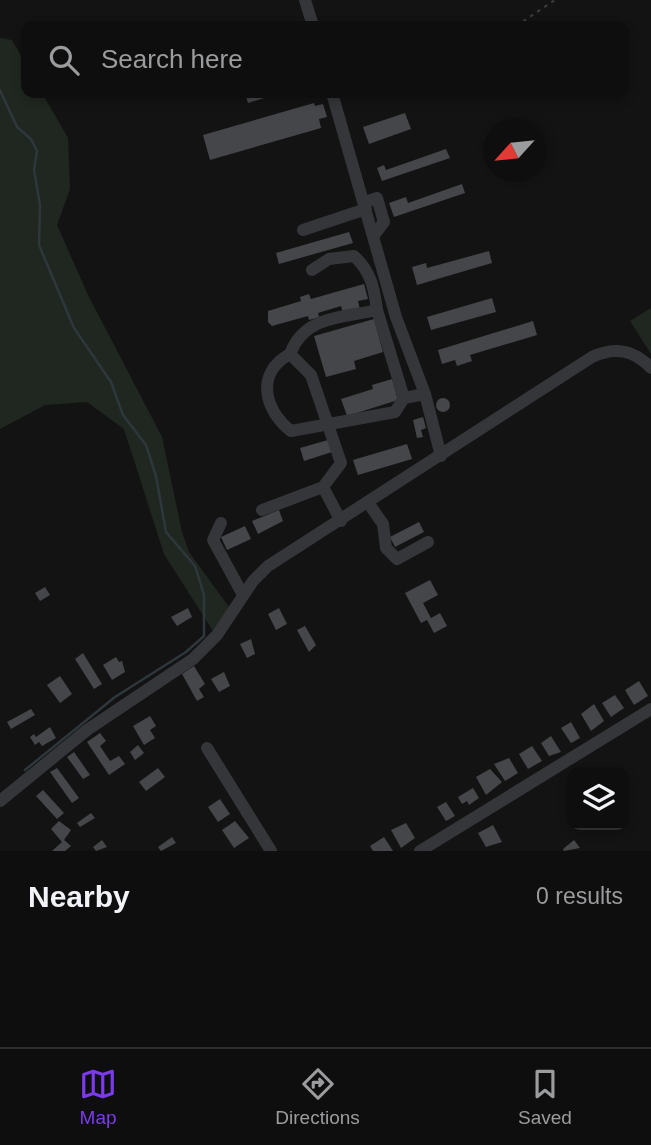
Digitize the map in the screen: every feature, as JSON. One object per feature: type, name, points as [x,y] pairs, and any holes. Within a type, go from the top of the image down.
[{"type":"street","points":[[305,0],[311,21]]},
{"type":"street","points":[[333,98],[396,317],[425,394],[441,456]]},
{"type":"street","points":[[303,230],[365,206]]},
{"type":"street","points":[[312,270],[329,259],[354,256],[367,269],[374,285],[378,316],[404,398],[396,412],[291,431],[280,422],[265,389],[267,376],[290,354],[296,337],[314,324],[378,316],[396,317]]},
{"type":"street","points":[[0,801],[87,730],[193,659],[218,635],[243,595],[268,566],[369,504],[500,414],[601,353],[618,350],[628,352],[651,368]]},
{"type":"street","points":[[262,510],[323,487],[341,463],[330,424],[311,375],[290,354]]},
{"type":"street","points":[[404,398],[425,394]]},
{"type":"street","points":[[323,487],[341,521]]},
{"type":"street","points":[[369,504],[383,524],[390,554],[397,559],[428,542]]},
{"type":"street","points":[[221,523],[213,540],[243,595]]},
{"type":"street","points":[[419,851],[651,709]]},
{"type":"street","points":[[207,747],[271,851]]},
{"type":"path","points":[[524,21],[555,0]]},
{"type":"shaded area","points":[[0,38],[12,40],[21,56],[21,98],[45,98],[68,138],[70,189],[57,225],[88,295],[162,437],[182,532],[189,552],[229,607],[213,631],[164,554],[124,429],[87,402],[45,405],[0,429]]},
{"type":"shaded area","points":[[651,308],[651,354],[630,321]]},
{"type":"building","points":[[246,98],[264,98],[248,103]]},
{"type":"building","points":[[314,103],[315,106],[323,104],[327,117],[319,119],[321,128],[210,160],[203,135]]},
{"type":"building","points":[[405,113],[411,129],[369,144],[363,127]]},
{"type":"building","points":[[446,149],[450,158],[382,181],[377,168],[384,165],[386,170]]},
{"type":"building","points":[[462,184],[465,193],[394,217],[389,203],[406,197],[408,203]]},
{"type":"building","points":[[349,232],[353,243],[279,264],[276,253]]},
{"type":"building","points":[[489,251],[492,263],[417,285],[412,267],[426,263],[427,268]]},
{"type":"building","points":[[364,284],[368,299],[358,301],[360,310],[344,315],[341,306],[318,313],[319,317],[309,320],[308,316],[272,326],[268,322],[268,311],[301,301],[300,297],[309,294],[311,299]]},
{"type":"building","points":[[492,298],[496,312],[431,330],[427,317]]},
{"type":"building","points":[[374,319],[383,352],[354,361],[356,369],[326,377],[314,336]]},
{"type":"building","points":[[533,321],[537,335],[470,355],[472,361],[457,366],[455,360],[442,364],[438,350]]},
{"type":"building","points":[[392,379],[398,400],[347,416],[341,399],[373,389],[372,385]]},
{"type":"building","points":[[443,398],[448,400],[448,410],[443,412],[438,410],[436,405],[438,400]]},
{"type":"building","points":[[423,417],[426,428],[421,430],[423,437],[417,438],[413,420]]},
{"type":"building","points":[[328,440],[332,452],[304,461],[300,448]]},
{"type":"building","points":[[407,444],[412,459],[358,475],[353,460]]},
{"type":"building","points":[[279,510],[283,521],[258,534],[252,521]]},
{"type":"building","points":[[419,522],[424,532],[395,547],[390,537]]},
{"type":"building","points":[[245,526],[251,539],[227,550],[221,537]]},
{"type":"building","points":[[430,580],[438,595],[423,603],[431,618],[440,613],[447,626],[434,633],[427,620],[421,623],[405,593]]},
{"type":"building","points":[[45,587],[50,595],[40,601],[35,593]]},
{"type":"building","points":[[188,608],[192,617],[177,626],[171,617]]},
{"type":"building","points":[[279,608],[287,624],[276,630],[268,614]]},
{"type":"building","points":[[305,626],[316,645],[309,652],[297,630]]},
{"type":"building","points":[[251,639],[255,654],[247,658],[240,644]]},
{"type":"building","points":[[83,653],[102,684],[94,689],[75,659]]},
{"type":"building","points":[[116,657],[119,662],[122,661],[125,672],[112,680],[103,665]]},
{"type":"building","points":[[194,666],[205,684],[199,689],[204,697],[197,701],[182,674]]},
{"type":"building","points":[[224,672],[230,686],[219,692],[211,679]]},
{"type":"building","points":[[60,676],[72,694],[60,703],[47,685]]},
{"type":"building","points":[[639,681],[648,696],[634,705],[625,690]]},
{"type":"building","points":[[615,695],[624,708],[611,717],[602,703]]},
{"type":"building","points":[[594,704],[604,721],[591,731],[581,714]]},
{"type":"building","points":[[31,709],[35,715],[11,729],[7,722]]},
{"type":"building","points":[[150,716],[156,726],[150,730],[155,738],[144,745],[133,726]]},
{"type":"building","points":[[571,722],[580,738],[571,743],[561,728]]},
{"type":"building","points":[[50,727],[56,738],[42,746],[39,742],[35,745],[30,737],[34,734],[36,737]]},
{"type":"building","points":[[100,733],[106,741],[100,746],[110,761],[119,756],[125,764],[109,775],[87,742]]},
{"type":"building","points":[[551,736],[561,752],[549,756],[541,743]]},
{"type":"building","points":[[138,745],[144,753],[135,760],[130,752]]},
{"type":"building","points":[[532,746],[542,761],[528,769],[519,754]]},
{"type":"building","points":[[74,752],[90,775],[83,779],[67,757]]},
{"type":"building","points":[[509,758],[518,773],[505,781],[494,764]]},
{"type":"building","points":[[57,768],[79,798],[72,803],[50,772]]},
{"type":"building","points":[[158,768],[165,777],[146,791],[139,782]]},
{"type":"building","points":[[490,769],[502,782],[486,795],[476,777]]},
{"type":"building","points":[[473,788],[479,798],[469,805],[467,801],[462,804],[458,797]]},
{"type":"building","points":[[43,790],[64,813],[57,819],[36,796]]},
{"type":"building","points":[[220,799],[230,814],[218,822],[208,807]]},
{"type":"building","points":[[446,802],[455,816],[446,821],[437,807]]},
{"type":"building","points":[[91,813],[95,818],[80,827],[77,823]]},
{"type":"building","points":[[59,821],[71,830],[64,840],[71,846],[65,851],[52,851],[62,842],[51,829]]},
{"type":"building","points":[[235,821],[249,838],[234,848],[222,830]]},
{"type":"building","points":[[406,823],[415,838],[401,848],[391,830]]},
{"type":"building","points":[[493,825],[502,842],[486,847],[478,833]]},
{"type":"building","points":[[172,837],[176,843],[161,851],[158,847]]},
{"type":"building","points":[[384,837],[393,851],[373,851],[370,846]]},
{"type":"building","points":[[102,840],[107,847],[96,851],[93,847]]},
{"type":"building","points":[[574,840],[580,848],[564,851],[563,849]]},
{"type":"waterway","points":[[0,90],[17,127],[31,139],[37,151],[34,170],[40,205],[39,245],[74,328],[111,382],[123,415],[146,445],[156,476],[166,532],[195,566],[204,595],[204,636],[186,652],[115,697],[25,770]]}]
